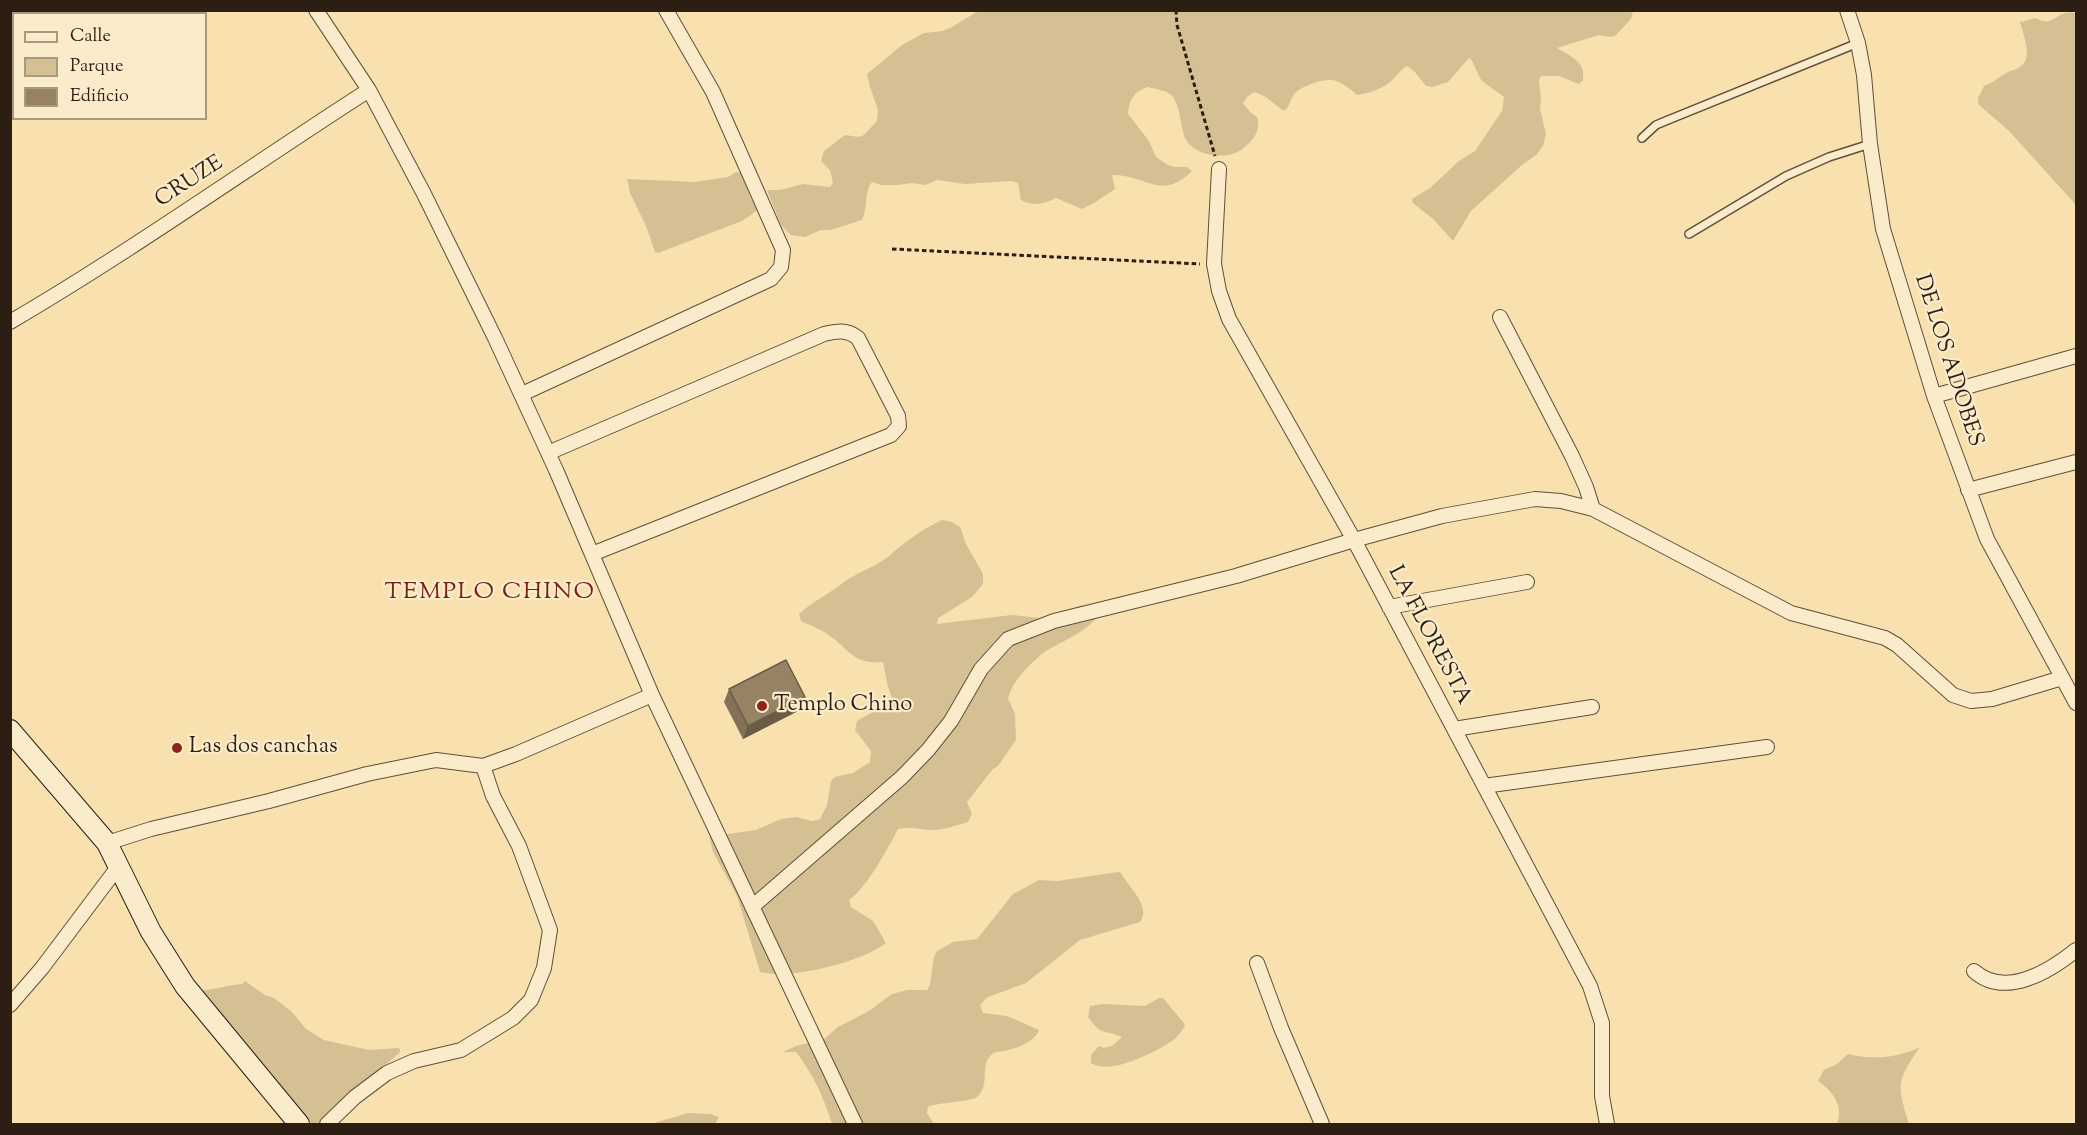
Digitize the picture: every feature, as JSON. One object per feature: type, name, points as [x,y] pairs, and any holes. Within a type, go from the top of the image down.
[{"type":"street","points":[[316,10],[369,90],[424,194],[522,394],[652,695],[855,1125]]},
{"type":"street","points":[[522,394],[771,279],[781,267],[783,250],[713,92],[666,10]]},
{"type":"street","name":"DE LOS ADOBES","points":[[1847,10],[1858,43],[1864,75],[1870,144],[1883,229],[1934,396],[1987,539],[2076,703]]},
{"type":"street","name":"CRUZE","points":[[10,322],[220,189],[369,90]]},
{"type":"street","name":"LA FLORESTA","points":[[1219,169],[1214,264],[1219,291],[1229,319],[1354,540],[1590,986],[1602,1023],[1602,1096],[1607,1125]]},
{"type":"street","points":[[1500,317],[1572,456],[1593,509]]},
{"type":"street","points":[[548,453],[824,334],[840,330],[858,338],[898,416],[899,426],[891,435],[592,554]]},
{"type":"street","points":[[1934,396],[2076,356]]},
{"type":"street","points":[[1968,490],[2076,462]]},
{"type":"street","points":[[752,907],[902,777],[928,750],[951,721],[981,669],[1008,639],[1054,621],[1236,576],[1442,516],[1535,499],[1561,501],[1593,509],[1791,613],[1885,638],[1897,645],[1953,695],[1971,700],[1992,699],[2062,678]]},
{"type":"street","points":[[1389,607],[1527,582]]},
{"type":"street","points":[[108,843],[151,829],[269,801],[367,774],[436,760],[483,766],[652,695]]},
{"type":"street","points":[[1454,729],[1592,707]]},
{"type":"street","points":[[10,730],[108,843],[152,932],[185,986],[299,1125]]},
{"type":"street","points":[[1484,786],[1767,747]]},
{"type":"street","points":[[327,1125],[355,1097],[387,1073],[414,1060],[460,1050],[513,1018],[531,999],[544,968],[550,930],[519,846],[493,796],[483,766]]},
{"type":"street","points":[[10,1005],[42,968],[118,867]]},
{"type":"street","points":[[1974,971],[1981,977],[1994,982],[2023,981],[2062,961],[2076,950]]},
{"type":"street","points":[[1257,963],[1281,1028],[1322,1125]]},
{"type":"lane","points":[[1642,138],[1656,125],[1858,43]]},
{"type":"lane","points":[[1689,234],[1786,176],[1829,157],[1870,144]]},
{"type":"path","points":[[1176,10],[1177,25],[1219,169]]},
{"type":"path","points":[[892,249],[1214,264]]},
{"type":"green space","points":[[978,11],[1633,11],[1631,19],[1615,36],[1599,35],[1557,48],[1580,64],[1583,80],[1579,84],[1559,76],[1541,76],[1539,80],[1540,109],[1546,134],[1543,146],[1536,155],[1471,211],[1453,241],[1433,219],[1413,203],[1412,199],[1430,188],[1459,161],[1475,151],[1502,111],[1504,97],[1481,80],[1469,58],[1448,82],[1433,87],[1426,86],[1407,66],[1389,83],[1374,91],[1357,95],[1335,81],[1318,82],[1296,92],[1284,111],[1266,97],[1254,92],[1243,103],[1257,117],[1256,134],[1239,151],[1222,156],[1200,152],[1189,144],[1185,138],[1178,107],[1173,97],[1165,91],[1148,87],[1133,97],[1128,114],[1149,141],[1156,157],[1168,165],[1187,167],[1192,171],[1171,185],[1162,186],[1112,175],[1115,189],[1082,209],[1056,198],[1038,204],[1025,202],[1021,200],[1018,183],[1011,181],[965,184],[937,180],[925,185],[912,183],[881,185],[872,182],[868,190],[862,220],[831,230],[821,230],[805,237],[791,235],[781,225],[767,190],[780,190],[803,184],[830,187],[833,183],[830,170],[821,161],[824,151],[845,135],[859,137],[864,135],[877,121],[878,110],[867,74],[902,45],[924,33],[943,31],[952,27]]},
{"type":"green space","points":[[2065,13],[2076,13],[2076,205],[2009,131],[1978,104],[1978,98],[1984,86],[2025,62],[2027,51],[2020,21],[2035,18],[2048,21]]},
{"type":"green space","points":[[736,172],[742,173],[751,199],[758,206],[758,210],[742,221],[658,253],[655,252],[646,226],[630,193],[627,179],[695,182],[728,177]]},
{"type":"green space","points":[[942,520],[960,527],[966,544],[983,574],[983,584],[972,597],[938,618],[937,624],[1012,615],[1040,618],[1083,605],[1101,608],[1092,623],[1042,654],[1026,668],[1013,685],[1008,698],[1015,714],[1016,740],[998,766],[993,769],[967,802],[972,814],[968,822],[937,830],[898,829],[869,878],[856,895],[849,900],[851,907],[873,921],[886,943],[860,957],[825,968],[789,974],[760,972],[737,896],[713,852],[709,835],[711,837],[716,834],[756,830],[781,819],[796,817],[812,821],[820,819],[827,805],[831,781],[835,777],[853,773],[870,762],[871,751],[855,730],[857,721],[887,704],[892,698],[883,662],[860,660],[827,634],[801,621],[799,614],[847,580],[880,562],[914,536]]},
{"type":"green space","points":[[1121,873],[1141,903],[1143,916],[1140,922],[1080,940],[1026,983],[988,997],[980,1005],[983,1013],[1007,1016],[1039,1030],[1037,1035],[1024,1044],[991,1055],[986,1065],[983,1087],[977,1097],[928,1107],[927,1113],[934,1124],[832,1124],[817,1086],[802,1060],[796,1052],[783,1052],[824,1039],[838,1027],[869,1011],[892,994],[907,990],[927,990],[931,982],[933,960],[937,951],[953,942],[977,939],[1013,894],[1039,880],[1057,881]]},
{"type":"green space","points":[[245,981],[265,995],[274,998],[292,1012],[306,1029],[324,1040],[369,1050],[398,1048],[400,1052],[317,1124],[295,1124],[197,990],[242,984]]},
{"type":"green space","points":[[1163,998],[1185,1026],[1176,1038],[1144,1056],[1120,1065],[1109,1067],[1091,1063],[1091,1055],[1099,1046],[1104,1048],[1112,1046],[1122,1037],[1104,1032],[1097,1027],[1088,1017],[1090,1006],[1103,1004],[1145,1006]]},
{"type":"green space","points":[[1920,1047],[1906,1068],[1901,1084],[1902,1100],[1909,1124],[1837,1124],[1839,1112],[1836,1100],[1818,1081],[1824,1070],[1837,1064],[1848,1054],[1884,1057],[1903,1054]]},
{"type":"green space","points":[[688,1113],[711,1114],[719,1117],[715,1124],[651,1124]]},
{"type":"building","name":"Templo Chino","points":[[786,660],[805,697],[748,726],[729,689]]},
{"type":"place","name":"Templo Chino","points":[[762,706]]},
{"type":"place","name":"Las dos canchas","points":[[177,748]]},
{"type":"district","name":"TEMPLO CHINO","points":[[490,594]]}]
